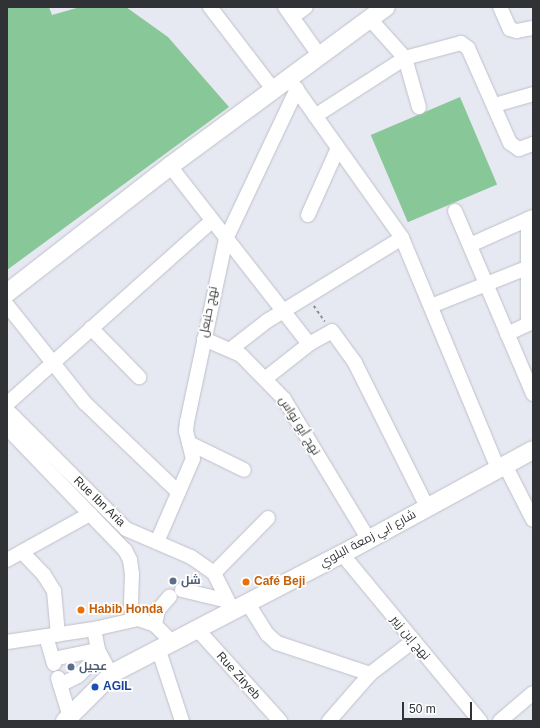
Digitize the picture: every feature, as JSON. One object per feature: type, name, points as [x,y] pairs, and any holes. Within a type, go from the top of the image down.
[{"type":"main road","points":[[7,293],[170,166],[273,89],[293,83],[319,55],[386,7]]},
{"type":"main road","name":"شارع ابي زمعة البلوي","points":[[67,718],[104,661],[165,645],[197,629],[236,604],[369,540],[427,507],[502,469],[533,450]]},
{"type":"street","points":[[210,7],[273,89]]},
{"type":"street","points":[[306,7],[289,12],[319,55]]},
{"type":"street","points":[[500,7],[510,29],[517,31],[533,28]]},
{"type":"street","points":[[370,19],[405,58],[419,107]]},
{"type":"street","points":[[315,116],[405,58],[455,44],[464,44],[495,105],[514,147],[522,149],[533,144]]},
{"type":"street","points":[[293,83],[402,238],[502,469],[533,520]]},
{"type":"street","name":"نهج حنبعل","points":[[157,542],[193,459],[189,443],[187,422],[226,239],[293,83]]},
{"type":"street","points":[[495,105],[533,94]]},
{"type":"street","points":[[308,215],[338,148]]},
{"type":"street","points":[[170,166],[283,312],[310,344]]},
{"type":"street","points":[[455,211],[533,394]]},
{"type":"street","points":[[470,245],[531,218],[528,324],[507,334]]},
{"type":"street","points":[[7,404],[52,362],[212,221]]},
{"type":"street","points":[[231,349],[267,321],[308,298],[402,238]]},
{"type":"street","points":[[431,306],[529,267]]},
{"type":"street","points":[[7,305],[85,403],[178,492]]},
{"type":"street","points":[[91,328],[139,377]]},
{"type":"street","points":[[266,378],[310,344],[332,331],[355,363],[427,507]]},
{"type":"street","name":"نهج أبو نواس","points":[[204,340],[231,349],[266,378],[296,417],[369,540]]},
{"type":"street","name":"Rue Ibn Aria","points":[[7,410],[116,520],[132,533],[191,557],[214,574],[236,604],[277,643],[370,674]]},
{"type":"street","name":"Rue Ibn Aria","points":[[10,436],[117,540],[130,560],[131,608],[138,619]]},
{"type":"street","points":[[189,443],[244,470]]},
{"type":"street","points":[[7,560],[90,514]]},
{"type":"street","points":[[214,574],[268,518]]},
{"type":"street","points":[[22,552],[44,575],[54,591],[52,635],[54,662],[86,660],[104,661],[94,629]]},
{"type":"street","name":"نهج إبن زبير","points":[[342,554],[413,642],[480,721]]},
{"type":"street","points":[[182,590],[236,604]]},
{"type":"street","points":[[170,596],[158,610],[155,625],[165,645],[177,718]]},
{"type":"street","points":[[7,642],[94,629],[138,619],[155,625]]},
{"type":"street","name":"Rue Ziryeb","points":[[197,629],[280,721]]},
{"type":"street","points":[[329,721],[370,674],[413,642]]},
{"type":"street","points":[[67,718],[59,681],[78,676],[86,660]]},
{"type":"street","points":[[500,721],[533,693]]},
{"type":"path","points":[[308,298],[332,331]]},
{"type":"green space","points":[[7,7],[49,7],[52,15],[80,7],[126,7],[168,37],[229,107],[7,270]]},
{"type":"green space","points":[[460,97],[497,184],[408,222],[371,135]]},
{"type":"place","name":"شل","points":[[173,581]]},
{"type":"place","name":"Café Beji","points":[[246,582]]},
{"type":"place","name":"Habib Honda","points":[[81,610]]},
{"type":"place","name":"عجيل","points":[[71,667]]},
{"type":"place","name":"AGIL","points":[[95,687]]}]
